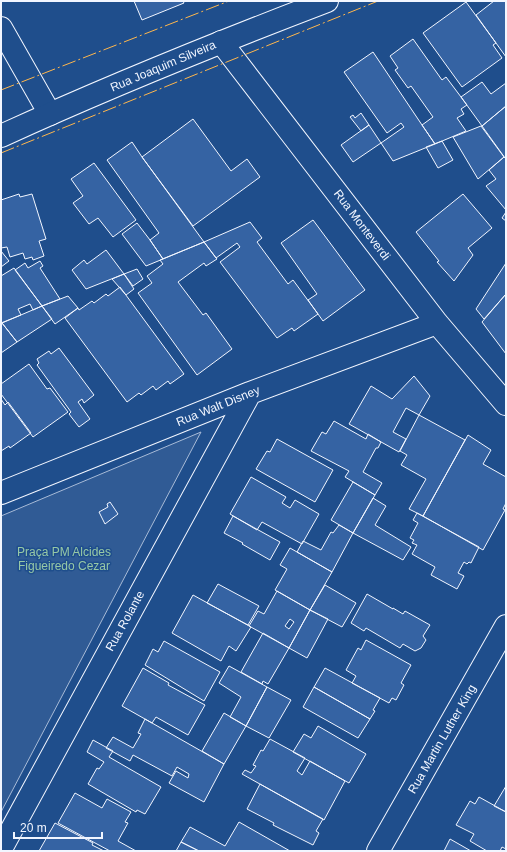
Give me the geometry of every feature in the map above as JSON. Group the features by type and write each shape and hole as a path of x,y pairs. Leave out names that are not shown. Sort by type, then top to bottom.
{"street":[{"name":"Rua Joaquim Silveira","path":"1,136 221,42 327,1"},
{"path":"1,28 50,114"},
{"name":"Rua Monteverdi","path":"221,42 437,323 506,404"},
{"name":"Rua Walt Disney","path":"1,493 250,394 437,323"},
{"name":"Rua Rolante","path":"1,849 250,394"},
{"name":"Rua Martin Luther King","path":"378,851 506,626"}],"green space":[{"name":"Praça PM Alcides Figueiredo Cezar","path":"201,432 1,812 1,516"}],"building":[{"path":"134,1 183,1 184,3 142,20"},
{"path":"494,1 506,1 506,57 476,15"},
{"path":"466,2 496,43 493,45 502,58 462,87 423,33"},
{"path":"413,39 442,80 446,77 467,105 461,109 464,114 457,118 466,131 435,144 422,125 433,117 411,86 408,88 395,70 398,68 390,56"},
{"path":"373,52 435,144 393,161 381,143 404,127 401,123 387,133 344,72"},
{"path":"482,82 491,94 506,83 506,106 482,126 461,97"},
{"path":"506,106 506,157 505,158 482,126"},
{"path":"361,113 369,125 361,131 350,117 353,115 355,118"},
{"path":"193,119 231,171 247,159 260,177 193,226 142,157"},
{"path":"369,125 381,143 353,162 341,145"},
{"path":"481,126 504,157 478,179 453,137"},
{"path":"442,141 453,160 438,168 426,147"},
{"path":"132,142 204,242 163,259 150,240 159,233 107,160"},
{"path":"504,157 506,159 506,210 486,186 496,179 489,170"},
{"path":"94,163 136,220 113,237 98,218 89,224 73,203 83,196 71,179"},
{"path":"19,194 20,197 32,194 46,239 39,241 44,256 33,260 32,257 25,259 23,253 10,257 7,247 1,248 1,200"},
{"path":"463,194 492,228 468,248 473,255 454,281 437,262 439,261 416,232"},
{"path":"506,212 506,221 502,218"},
{"path":"313,220 365,290 323,321 308,300 317,294 281,243"},
{"path":"250,222 262,238 257,242 288,284 293,280 318,314 294,331 292,328 277,338 220,262 240,247 237,243 216,258 204,242"},
{"path":"137,223 163,259 146,266 122,234"},
{"path":"204,242 217,259 206,266 204,263 178,282 203,315 206,313 232,349 197,375 138,293 152,283 147,276 163,264 160,260"},
{"path":"106,250 124,274 86,289 72,270 84,260 87,264"},
{"path":"1,251 9,261 1,267"},
{"path":"40,261 43,266 40,268 60,299 42,306 15,270 25,263 28,268"},
{"path":"506,263 506,294 484,319 476,309"},
{"path":"14,268 42,306 33,310 30,304 18,309 21,315 1,323 1,276"},
{"path":"137,269 143,279 133,286 124,274"},
{"path":"124,274 134,289 126,295 112,279"},
{"path":"120,287 184,374 170,384 168,381 156,390 153,386 141,395 139,393 127,402 65,318 78,308 79,310 92,301 94,303 106,294 108,296"},
{"path":"506,294 506,354 482,322"},
{"path":"68,296 78,308 55,324 42,306"},
{"path":"42,306 52,319 17,342 2,323"},
{"path":"1,323 17,342 1,353"},
{"path":"59,348 94,395 84,403 82,399 78,402 90,419 79,427 69,414 71,412 37,365 39,363 37,359 49,351 51,354"},
{"path":"29,364 47,389 50,388 68,412 33,437 1,394 1,384"},
{"path":"414,376 430,396 419,415 406,408 393,432 406,439 399,452 349,424 371,386 392,399"},
{"path":"1,399 5,405 8,402 31,433 10,448 9,446 1,451"},
{"path":"419,415 465,440 423,516 409,509 426,479 401,465 407,455 400,451"},
{"path":"334,421 366,439 368,434 381,442 378,448 376,448 363,472 382,483 375,495 345,477 349,471 311,451 322,432 326,434"},
{"path":"468,435 491,450 483,464 506,477 506,503 503,509 505,510 483,550 423,516"},
{"path":"277,439 333,470 315,502 256,469 267,451 270,452"},
{"path":"251,477 286,497 282,503 290,508 295,500 319,514 302,544 262,522 257,530 230,514"},
{"path":"353,482 375,495 353,533 331,520"},
{"path":"373,498 386,506 375,525 411,547 403,560 353,533"},
{"path":"110,502 118,514 105,524 99,512 108,507 107,504"},
{"path":"417,513 479,547 471,563 469,562 467,564 464,562 458,573 464,576 457,589 431,575 435,567 412,554 417,545 412,543 414,540 410,538 418,523 413,520"},
{"path":"233,516 280,542 270,560 224,533"},
{"path":"339,525 353,533 332,572 297,552 303,541 321,550 331,532 333,533"},
{"path":"290,548 332,572 310,610 275,590 287,569 280,565"},
{"path":"218,584 259,606 248,625 207,603"},
{"path":"325,585 356,603 342,627 310,610"},
{"path":"277,591 310,610 289,648 249,626 258,611 264,614","holes":["290,619 294,622 289,629 285,626"]},
{"path":"367,594 403,614 405,611 430,625 423,636 426,640 421,648 415,651 403,644 400,648 366,628 364,631 351,623"},
{"path":"193,595 251,627 236,651 229,646 221,661 172,633"},
{"path":"310,610 328,619 307,658 289,648"},
{"path":"263,633 289,648 268,684 263,681 262,684 241,672"},
{"path":"366,640 411,665 401,683 404,685 396,700 392,698 389,703 352,683 356,676 346,670 358,648 361,650"},
{"path":"164,641 220,672 204,701 145,665 153,649 158,652"},
{"path":"229,666 267,687 246,726 230,717 241,697 219,683"},
{"path":"143,668 169,683 168,685 205,705 188,735 156,717 152,723 122,706"},
{"path":"325,668 380,698 370,719 314,687"},
{"path":"267,687 291,700 269,738 246,726"},
{"path":"314,687 370,719 358,738 303,707"},
{"path":"224,713 246,726 224,764 202,751"},
{"path":"145,719 224,764 204,802 169,783 176,771 188,778 189,774 177,767 172,776 133,755 130,761 106,748 113,737 133,748 141,734 138,733"},
{"path":"318,726 366,754 349,783 293,752 304,734 311,738"},
{"path":"270,739 305,758 297,771 302,775 310,761 345,781 324,820 242,774 245,770 251,773 256,766 253,765 261,750 263,751"},
{"path":"93,740 113,751 109,757 161,787 145,814 137,810 136,812 88,784 97,768 99,769 104,762 87,752"},
{"path":"260,784 323,819 316,831 319,833 313,845 273,825 274,823 247,809"},
{"path":"506,786 506,812 494,806"},
{"path":"75,793 102,808 107,799 131,812 125,822 128,823 118,841 136,851 110,851 58,823"},
{"path":"479,797 506,812 506,849 502,847 500,851 487,851 470,841 474,834 456,825 470,801 475,804"},
{"path":"239,822 290,851 199,851 181,842 190,827 225,846"},
{"path":"55,823 93,843 92,845 104,851 39,851"},
{"path":"450,839 471,851 444,851"},
{"path":"181,842 199,851 176,851"}],"power":[{"path":"1,90 229,1"},
{"path":"1,153 378,1"}]}
